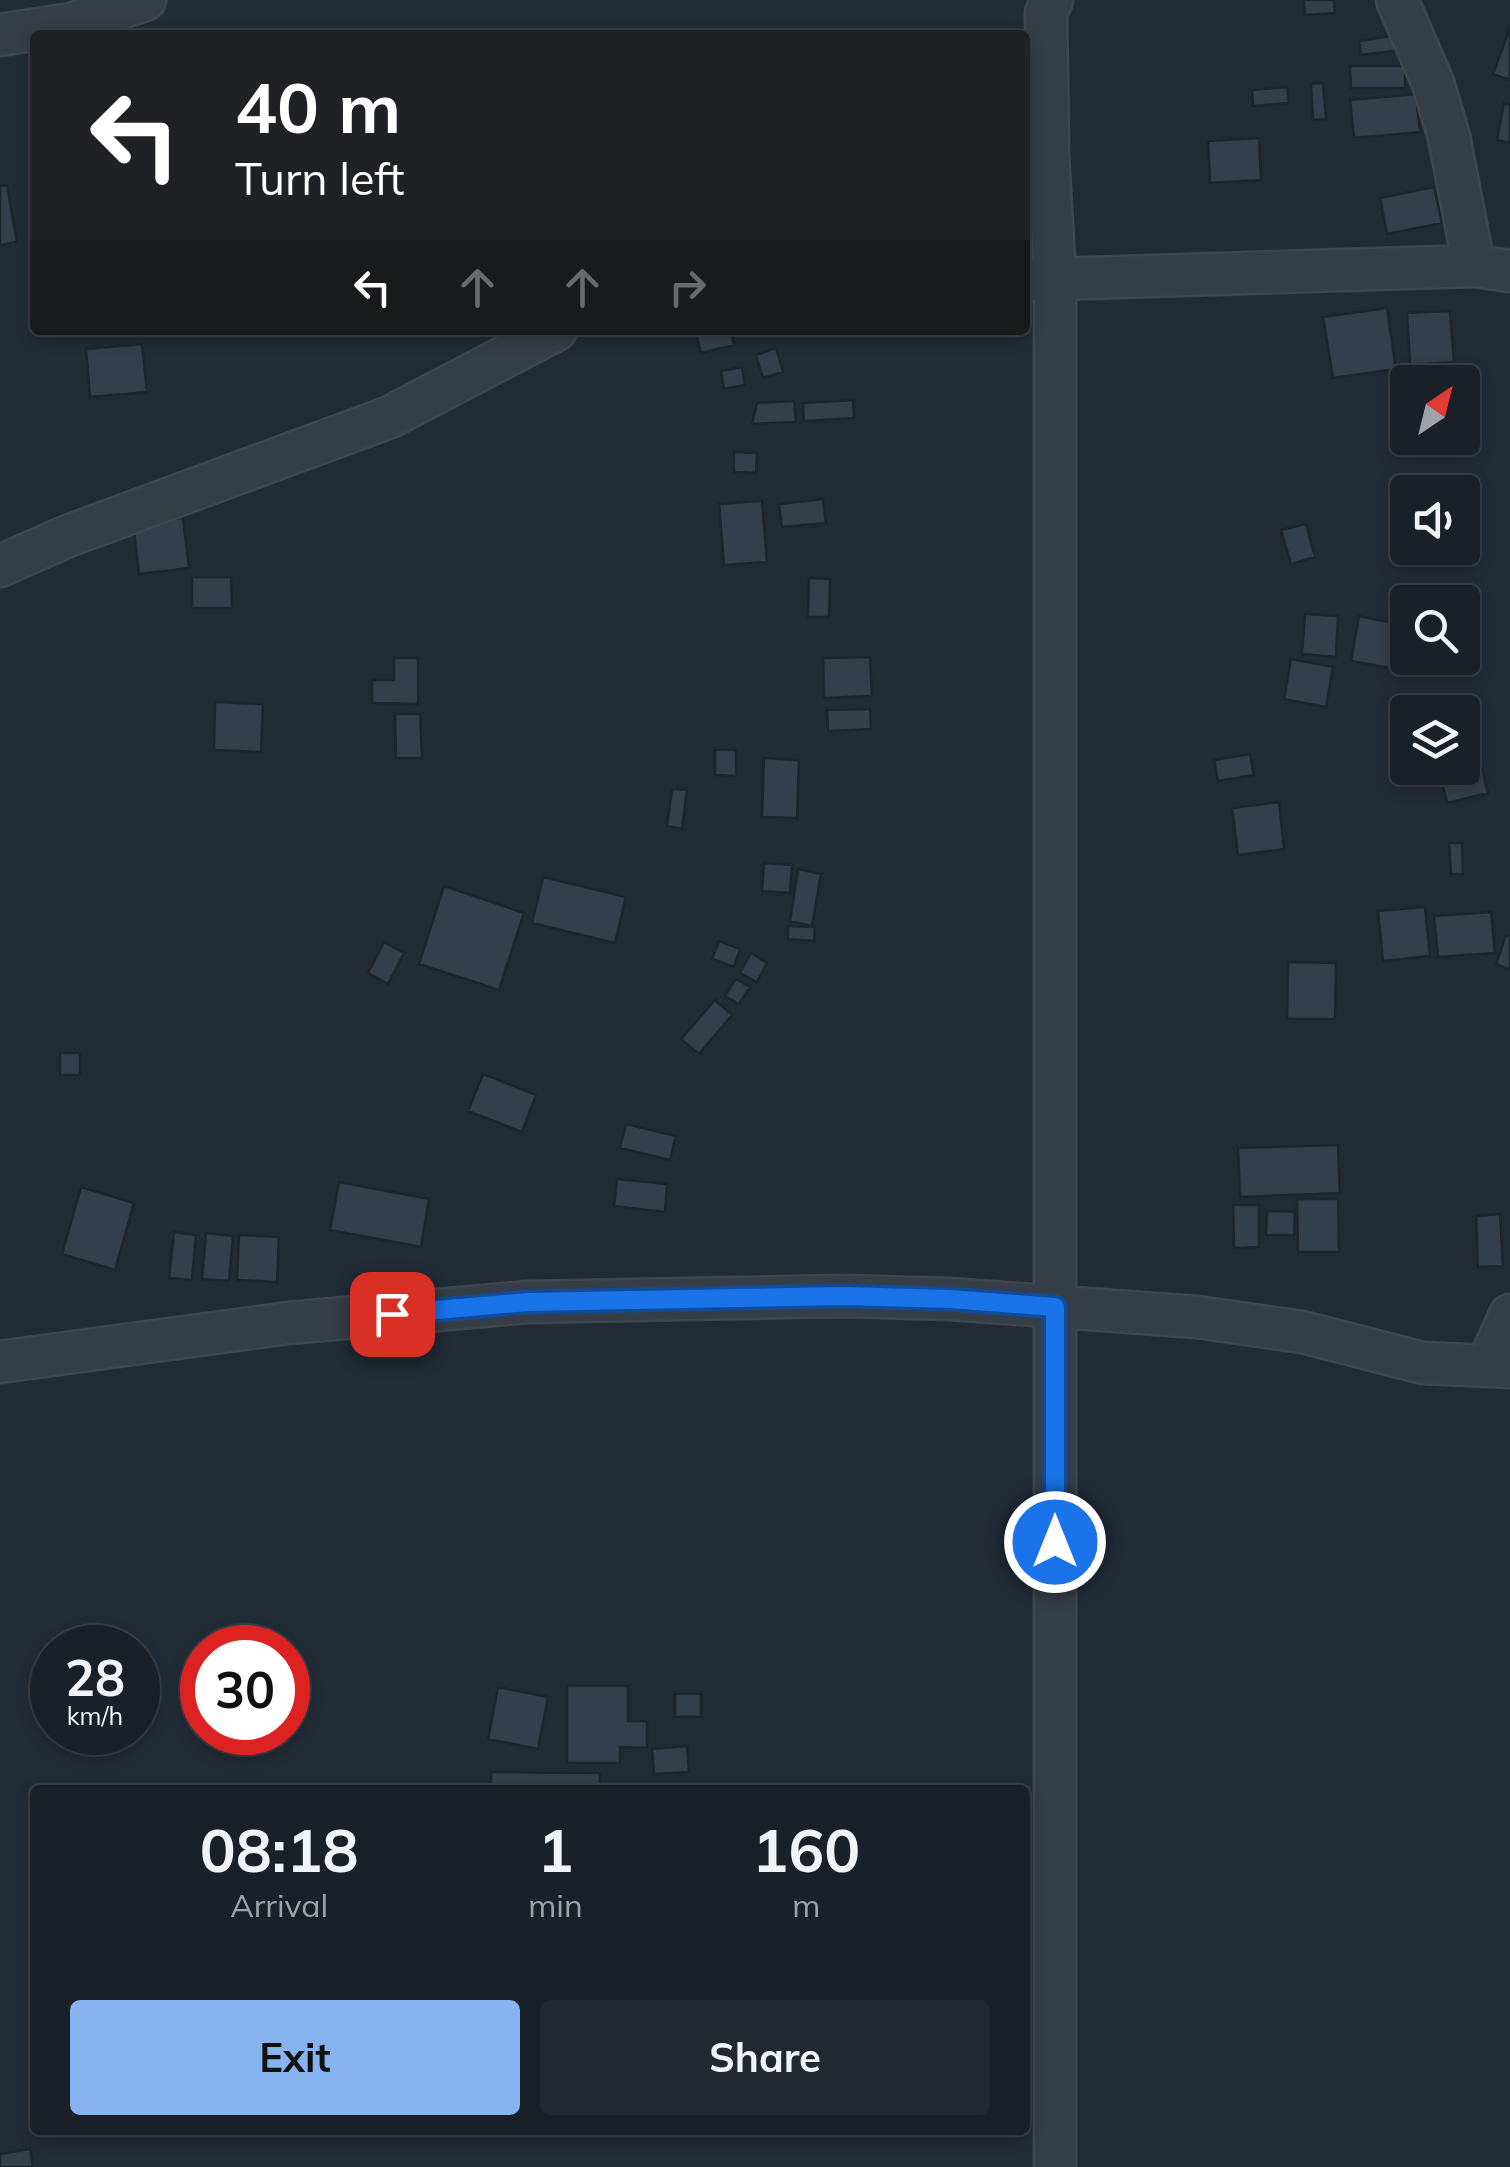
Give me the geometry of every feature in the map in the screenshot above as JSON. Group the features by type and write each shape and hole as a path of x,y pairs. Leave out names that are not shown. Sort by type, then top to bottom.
{"street":[{"path":"32,30 71,24 146,0"},
{"path":"1052,0 1036,63 1048,154 1040,279 1055,1307 1055,2167"},
{"path":"1040,279 1492,268 1438,101 1396,0"},
{"path":"0,35 30,30"},
{"path":"0,566 68,536 390,417 546,335"},
{"path":"0,1362 288,1323 528,1302 845,1296 950,1299 1248,1323 1423,1362 1498,1366 1510,1315"}],"building":[{"path":"1304,0 1334,0 1335,13 1305,15"},
{"path":"1510,31 1510,80 1493,74"},
{"path":"1397,35 1400,50 1361,55 1359,41"},
{"path":"1350,66 1405,66 1405,88 1351,88"},
{"path":"1323,83 1326,119 1313,120 1311,84"},
{"path":"1287,87 1289,103 1253,106 1252,90"},
{"path":"1416,94 1420,132 1354,138 1350,100"},
{"path":"1504,103 1510,105 1510,143 1497,140"},
{"path":"1259,138 1261,180 1210,183 1208,141"},
{"path":"7,185 17,242 0,245 0,186"},
{"path":"1434,187 1442,223 1387,234 1380,198"},
{"path":"1387,308 1395,365 1390,365 1390,370 1333,378 1323,317"},
{"path":"1450,311 1454,362 1410,365 1407,313"},
{"path":"696,335 732,335 734,345 701,353"},
{"path":"142,344 147,392 90,397 86,349"},
{"path":"776,348 783,372 763,378 756,355"},
{"path":"742,367 745,385 724,389 721,371"},
{"path":"853,400 854,418 804,421 803,403"},
{"path":"794,401 796,422 752,424 757,403"},
{"path":"734,452 757,453 756,473 734,472"},
{"path":"823,499 826,523 782,527 779,504"},
{"path":"762,501 767,562 724,565 719,504"},
{"path":"183,518 189,568 139,574 133,523"},
{"path":"1306,524 1315,557 1291,564 1281,530"},
{"path":"192,577 231,577 232,608 192,608"},
{"path":"809,578 830,579 829,617 808,617"},
{"path":"1305,614 1338,616 1336,657 1302,654"},
{"path":"1359,616 1390,622 1390,668 1351,661"},
{"path":"870,657 872,696 824,698 823,658"},
{"path":"394,658 418,658 418,704 372,703 372,680 394,680"},
{"path":"1291,659 1333,667 1326,707 1284,699"},
{"path":"215,702 263,704 261,752 214,750"},
{"path":"870,709 871,729 828,731 827,710"},
{"path":"395,714 420,714 422,758 396,758"},
{"path":"715,750 736,750 736,776 715,775"},
{"path":"1250,754 1254,775 1218,781 1214,760"},
{"path":"764,758 799,760 797,818 762,817"},
{"path":"1480,764 1488,793 1447,803 1443,785 1480,785"},
{"path":"672,789 687,790 682,829 667,826"},
{"path":"1279,802 1284,849 1238,855 1232,808"},
{"path":"1449,843 1462,843 1463,874 1451,874"},
{"path":"764,863 792,865 790,893 762,891"},
{"path":"798,869 821,874 812,926 790,921"},
{"path":"543,877 626,897 615,943 532,923"},
{"path":"444,886 524,913 499,990 419,964"},
{"path":"1425,907 1430,956 1383,961 1378,911"},
{"path":"1491,912 1495,953 1438,957 1434,916"},
{"path":"788,926 815,927 814,941 788,939"},
{"path":"1506,935 1510,937 1510,970 1496,964"},
{"path":"719,941 740,949 734,967 712,959"},
{"path":"384,942 404,953 388,984 368,973"},
{"path":"751,953 767,963 757,982 740,973"},
{"path":"1288,962 1336,963 1335,1019 1287,1019"},
{"path":"736,979 750,987 739,1004 725,996"},
{"path":"715,1000 732,1015 699,1054 681,1039"},
{"path":"60,1053 80,1053 80,1075 60,1075"},
{"path":"483,1074 536,1095 522,1132 468,1111"},
{"path":"626,1124 676,1136 670,1160 620,1148"},
{"path":"1338,1145 1340,1193 1240,1197 1238,1148"},
{"path":"617,1179 667,1184 665,1212 614,1206"},
{"path":"339,1182 429,1199 421,1247 330,1230"},
{"path":"81,1187 134,1203 115,1270 62,1254"},
{"path":"1297,1199 1338,1199 1339,1252 1298,1252"},
{"path":"1233,1205 1259,1205 1259,1247 1234,1248"},
{"path":"1267,1211 1295,1212 1294,1235 1266,1235"},
{"path":"1500,1214 1503,1266 1478,1267 1476,1216"},
{"path":"174,1232 196,1235 192,1280 169,1278"},
{"path":"206,1233 233,1236 229,1281 202,1279"},
{"path":"239,1235 279,1237 277,1282 237,1280"},
{"path":"567,1686 628,1686 628,1721 647,1721 647,1748 620,1747 620,1763 567,1763"},
{"path":"498,1687 548,1697 538,1749 488,1739"},
{"path":"675,1694 701,1694 701,1717 675,1717"},
{"path":"687,1746 689,1772 654,1774 652,1749"},
{"path":"491,1772 600,1773 600,1785 491,1785"},
{"path":"30,2149 33,2167 0,2167 0,2154"}],"route":[{"path":"392,1314 528,1302 845,1296 1055,1307 1055,1542"}]}
